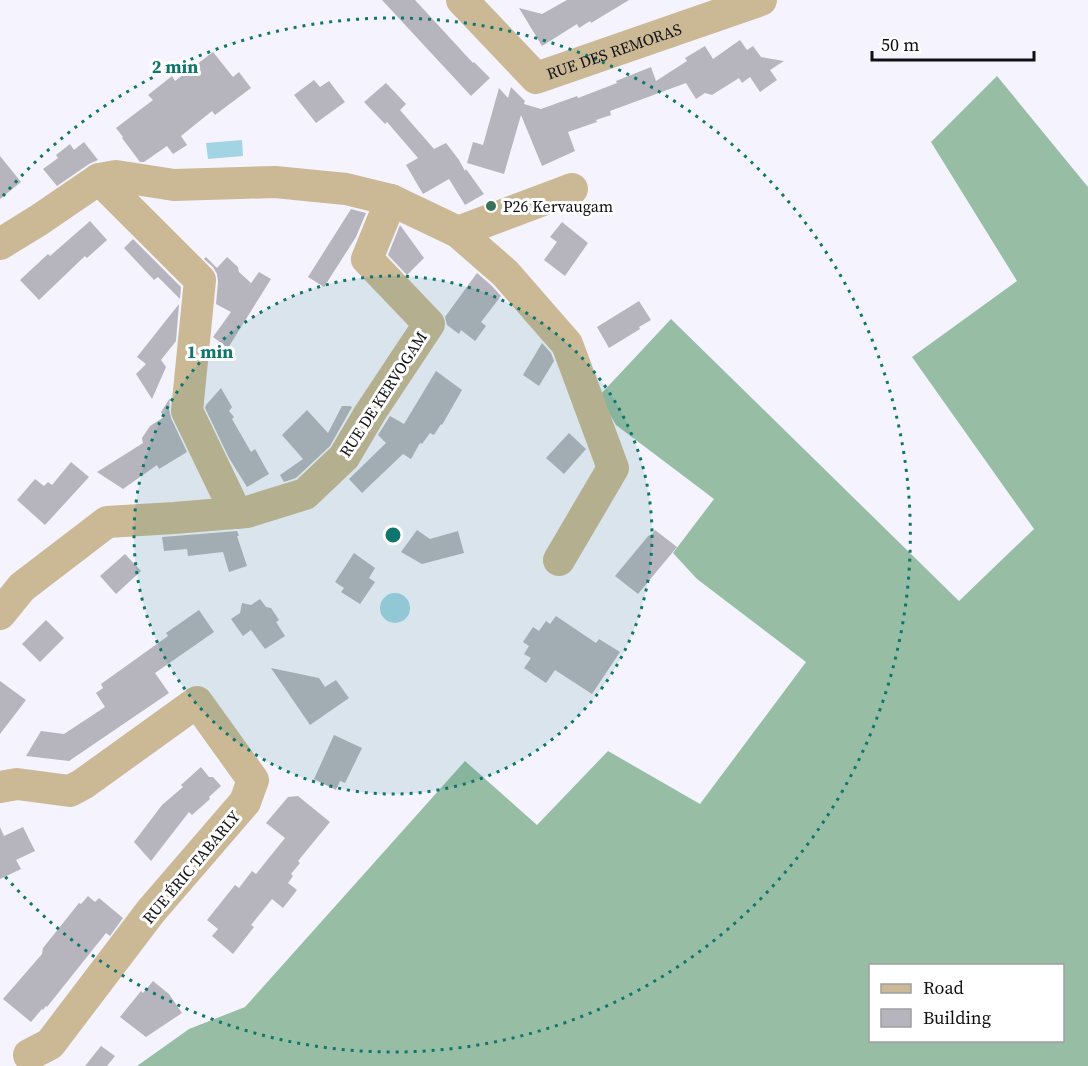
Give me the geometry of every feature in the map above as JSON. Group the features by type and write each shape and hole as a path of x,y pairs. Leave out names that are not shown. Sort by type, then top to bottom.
{"street":[{"name":"RUE DES REMORAS","path":"462,0 536,78 760,0"},
{"path":"0,244 99,179 116,176 174,186 275,182 346,189 391,200 458,232 506,273 567,344 613,468 559,560"},
{"path":"99,179 200,280 187,411 236,513"},
{"path":"458,232 572,189"},
{"name":"RUE DE KERVOGAM","path":"0,614 22,587 107,522 247,512 305,494 344,457 429,324 367,259 391,200"},
{"name":"RUE ÉRIC TABARLY","path":"0,787 16,784 70,790 83,784 197,702 253,780 245,802 151,911 50,1044 29,1055"}],"green space":[{"path":"997,76 1088,187 1088,1066 137,1066 189,1029 245,1007 465,761 537,825 608,751 700,804 806,662 697,579 673,553 714,499 616,425 599,396 671,319 959,601 1034,529 912,357 1017,281 931,142"}],"water":[{"path":"242,140 243,156 208,159 206,143"},
{"path":"395,593 401,594 409,602 409,614 401,622 395,623 389,622 381,614 380,608 381,602 389,594"}],"building":[{"path":"382,0 415,0 473,63 490,78 471,96"},
{"path":"567,0 629,0 591,23 590,21 579,28 577,24 542,46 519,8 542,14"},
{"path":"740,40 747,50 753,46 761,57 784,61 770,70 777,80 760,92 750,77 742,83 739,78 712,95 705,93 696,99 686,83 610,111 611,115 596,120 597,122 568,132 575,151 542,166 521,115 504,174 467,163 473,142 483,145 499,88 508,98 511,87 525,101 524,104 541,109 577,96 578,98 651,67 656,81 687,61 685,58 705,46 713,59"},
{"path":"213,52 233,77 239,72 251,88 215,115 212,111 181,136 187,145 173,154 167,146 144,162 140,162 116,128 153,100 148,95 172,76 175,81"},
{"path":"314,80 320,87 329,81 345,102 316,123 294,95"},
{"path":"386,83 406,104 400,110 434,149 446,143 484,194 465,205 449,179 423,194 406,165 418,158 387,122 385,124 364,102"},
{"path":"84,142 98,160 57,186 43,169 58,158 56,155 70,144 74,150"},
{"path":"0,156 21,182 0,199"},
{"path":"351,209 366,213 356,237 324,287 308,277"},
{"path":"90,221 107,240 87,258 85,256 39,300 20,280 48,254 50,256"},
{"path":"562,222 588,243 565,276 544,260 557,242 550,237"},
{"path":"400,225 424,258 407,275 388,255"},
{"path":"133,239 181,287 180,299 158,277 154,280 124,248"},
{"path":"206,257 217,268 227,257 251,283 247,289 259,272 271,279 228,348 213,337 231,312 216,304 217,274 204,259"},
{"path":"477,273 501,296 481,322 486,326 475,341 461,330 459,334 447,325 445,317"},
{"path":"639,301 651,320 609,348 597,327"},
{"path":"179,304 176,341 161,360 166,367 152,399 136,374 146,364 137,357"},
{"path":"542,343 551,353 554,361 539,386 523,375"},
{"path":"436,371 462,390 442,425 434,435 430,433 422,444 420,443 411,459 403,454 362,493 349,479 386,443 378,435 390,416 404,424"},
{"path":"221,388 232,407 229,411 234,417 232,419 251,452 255,449 269,474 247,487 229,458 205,408"},
{"path":"170,398 171,418 187,452 159,469 157,465 123,489 97,472 143,443 142,438 150,426 164,417 161,412"},
{"path":"342,406 352,407 330,446 296,478 284,482 280,475 303,459 282,435 307,410 328,433"},
{"path":"569,433 586,449 564,474 546,458"},
{"path":"71,462 89,477 45,525 17,500 35,479 44,486 48,482 52,485"},
{"path":"417,530 430,539 458,531 464,553 422,564 401,552"},
{"path":"655,530 677,547 638,594 615,576"},
{"path":"237,531 247,566 229,572 223,552 188,556 187,549 164,551 162,537"},
{"path":"354,553 375,568 369,578 375,582 360,604 341,592 344,588 335,582"},
{"path":"125,554 141,571 116,594 100,576"},
{"path":"260,599 266,607 271,608 285,636 265,649 251,630 243,636 231,619 240,613 242,603 251,605"},
{"path":"199,610 214,632 155,673 169,693 69,761 26,756 41,731 64,734 105,707 96,693 103,688 101,684 168,636 166,633"},
{"path":"556,616 596,643 599,639 620,652 592,694 555,670 546,683 524,668 531,658 524,654 529,646 523,642 533,627 539,631 546,621 550,624"},
{"path":"46,620 64,638 40,662 22,644"},
{"path":"271,668 319,678 325,687 336,680 349,698 310,725"},
{"path":"0,681 26,700 0,734"},
{"path":"334,735 362,748 345,783 340,781 336,790 314,779"},
{"path":"201,767 221,786 192,815 189,812 151,861 134,842 162,805"},
{"path":"298,796 330,822 298,861 300,863 291,874 293,876 288,883 297,890 283,908 272,899 251,925 254,927 233,954 212,936 218,929 207,920 235,885 239,888 252,871 256,874 285,838 266,823 288,797"},
{"path":"0,827 4,836 23,827 35,851 16,860 21,869 0,879"},
{"path":"88,896 95,902 99,898 123,918 110,936 106,933 47,1007 42,1009 31,1022 3,999 42,954 43,948 79,903 81,904"},
{"path":"153,981 169,994 182,1013 146,1037 120,1017 141,991 143,993"},
{"path":"101,1046 115,1056 107,1066 85,1066"}],"place":[{"name":"P26 Kervaugam","path":"491,206"}]}
